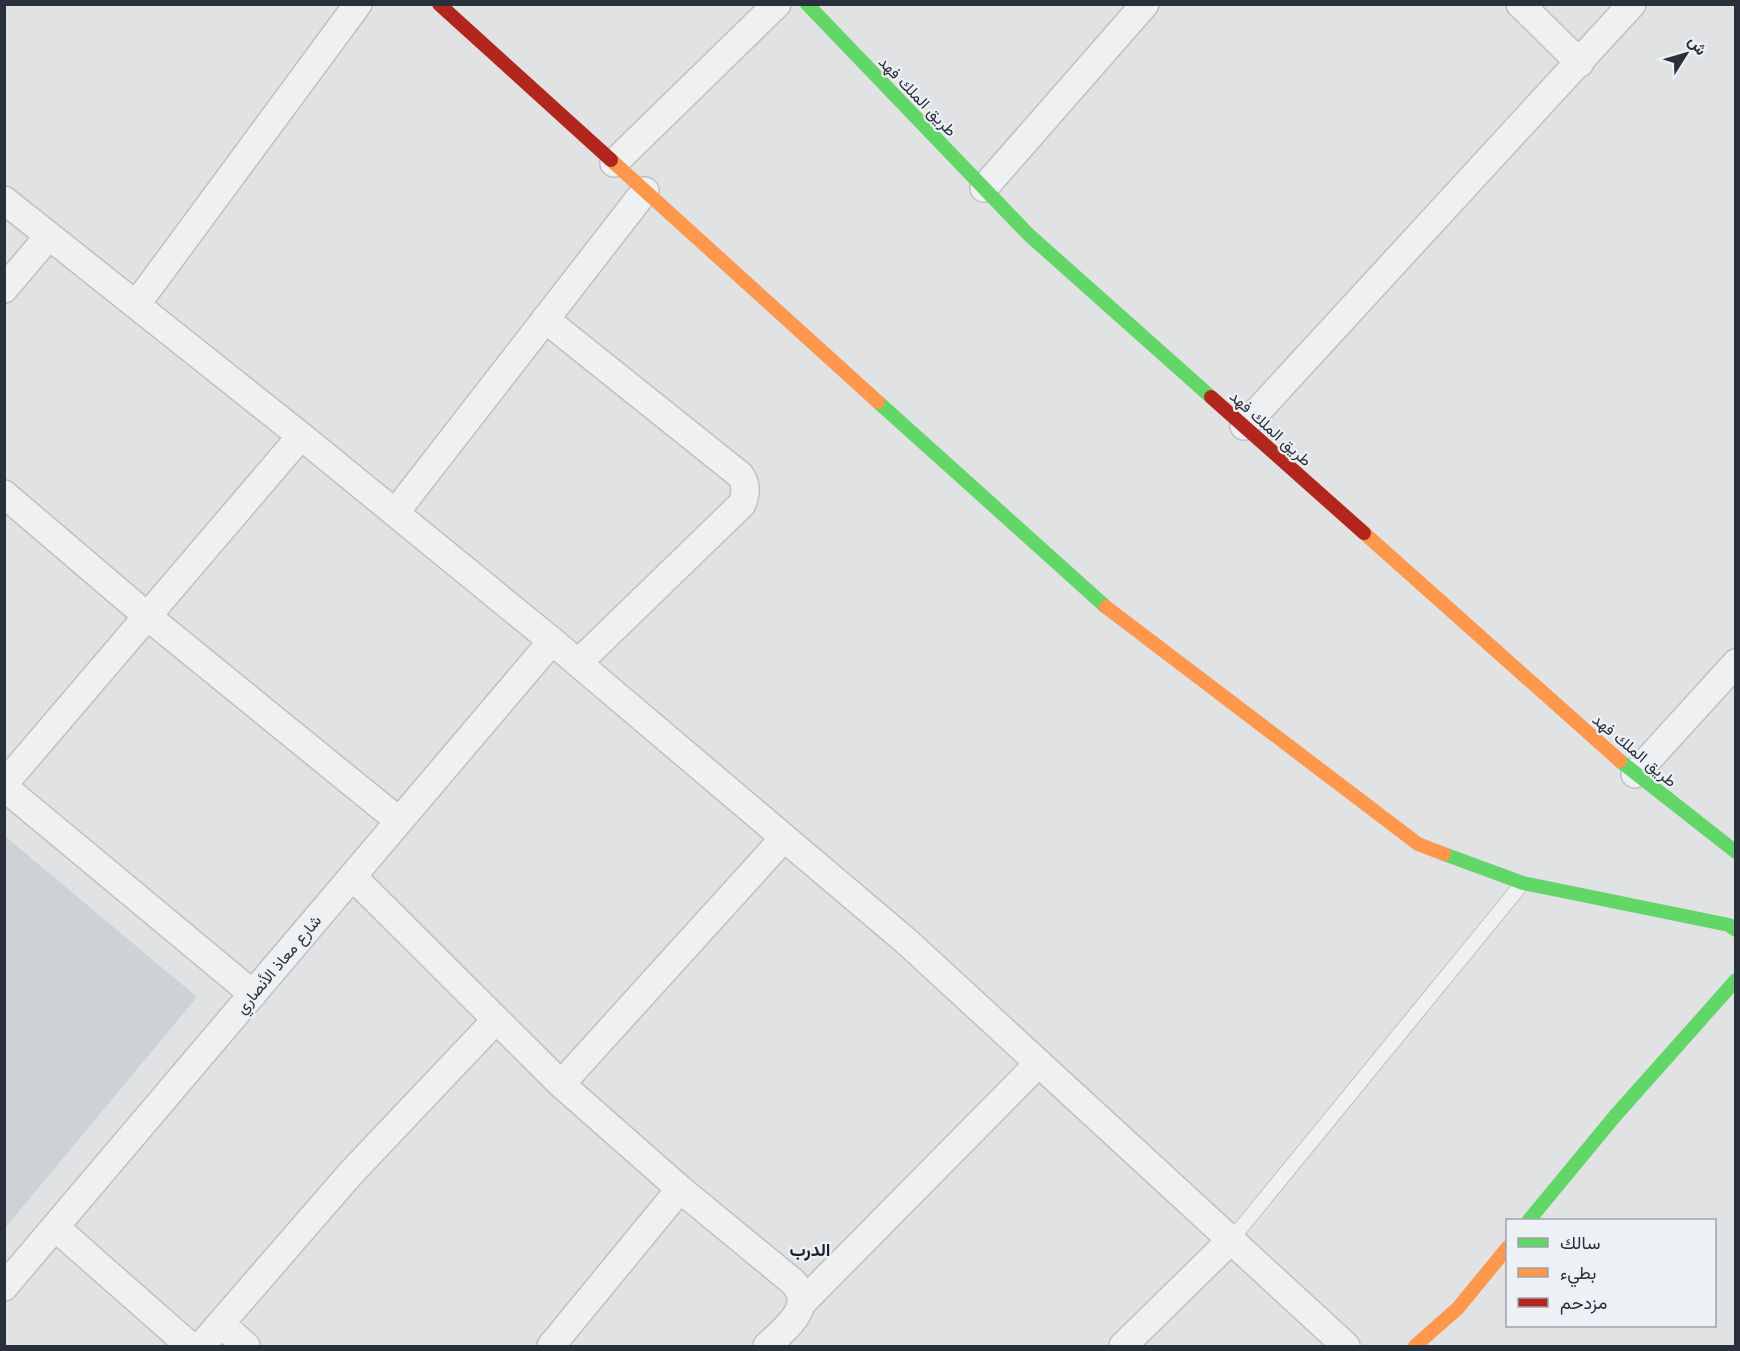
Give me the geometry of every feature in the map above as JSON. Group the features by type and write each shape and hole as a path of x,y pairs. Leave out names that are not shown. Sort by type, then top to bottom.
{"street":[{"path":"136,305 358,4"},
{"path":"439,4 1094,598 1418,844 1523,882 1729,925 1736,930"},
{"path":"614,163 777,4"},
{"name":"طريق الملك فهد","path":"807,4 1029,235 1635,774 1736,852"},
{"path":"984,188 1145,4"},
{"path":"1520,4 1580,63"},
{"path":"1244,426 1632,4"},
{"path":"395,513 645,190"},
{"path":"4,200 552,641 906,941 1346,1347"},
{"path":"4,289 48,237"},
{"path":"545,319 740,475 744,480 746,495 742,504 578,663"},
{"path":"253,994 4,785 300,436"},
{"path":"4,494 147,616 399,821"},
{"name":"شارع معاذ الأنصاري","path":"4,1287 552,641"},
{"path":"1635,774 1736,663"},
{"path":"561,1084 784,838"},
{"path":"352,877 561,1084 680,1189 801,1290 798,1314 768,1347"},
{"path":"1531,1219 1615,1116 1736,980"},
{"path":"201,1347 351,1173 496,1020"},
{"path":"801,1304 1039,1063"},
{"path":"551,1347 680,1189"},
{"path":"55,1227 190,1347"},
{"path":"1123,1347 1231,1240"},
{"path":"1415,1347 1458,1308 1506,1249"},
{"path":"221,1324 246,1347"}],"lane":[{"path":"1231,1240 1523,882"}],"shaded area":[{"path":"6,837 197,997 5,1228 4,839"}],"traffic: fast":[{"path":"807,4 1029,235 1211,397"},
{"path":"878,402 1106,607"},
{"path":"1620,761 1736,852"},
{"path":"1444,854 1523,883 1729,925 1736,930"},
{"path":"1530,1219 1615,1116 1736,980"}],"traffic: slow":[{"path":"611,160 878,402"},
{"path":"1364,533 1620,761"},
{"path":"1106,607 1418,844 1444,854"},
{"path":"1415,1346 1458,1308 1506,1249"}],"traffic: jam":[{"path":"439,4 611,160"},
{"path":"1211,397 1364,533"}],"district":[{"name":"الدرب","path":"810,1249"}]}
